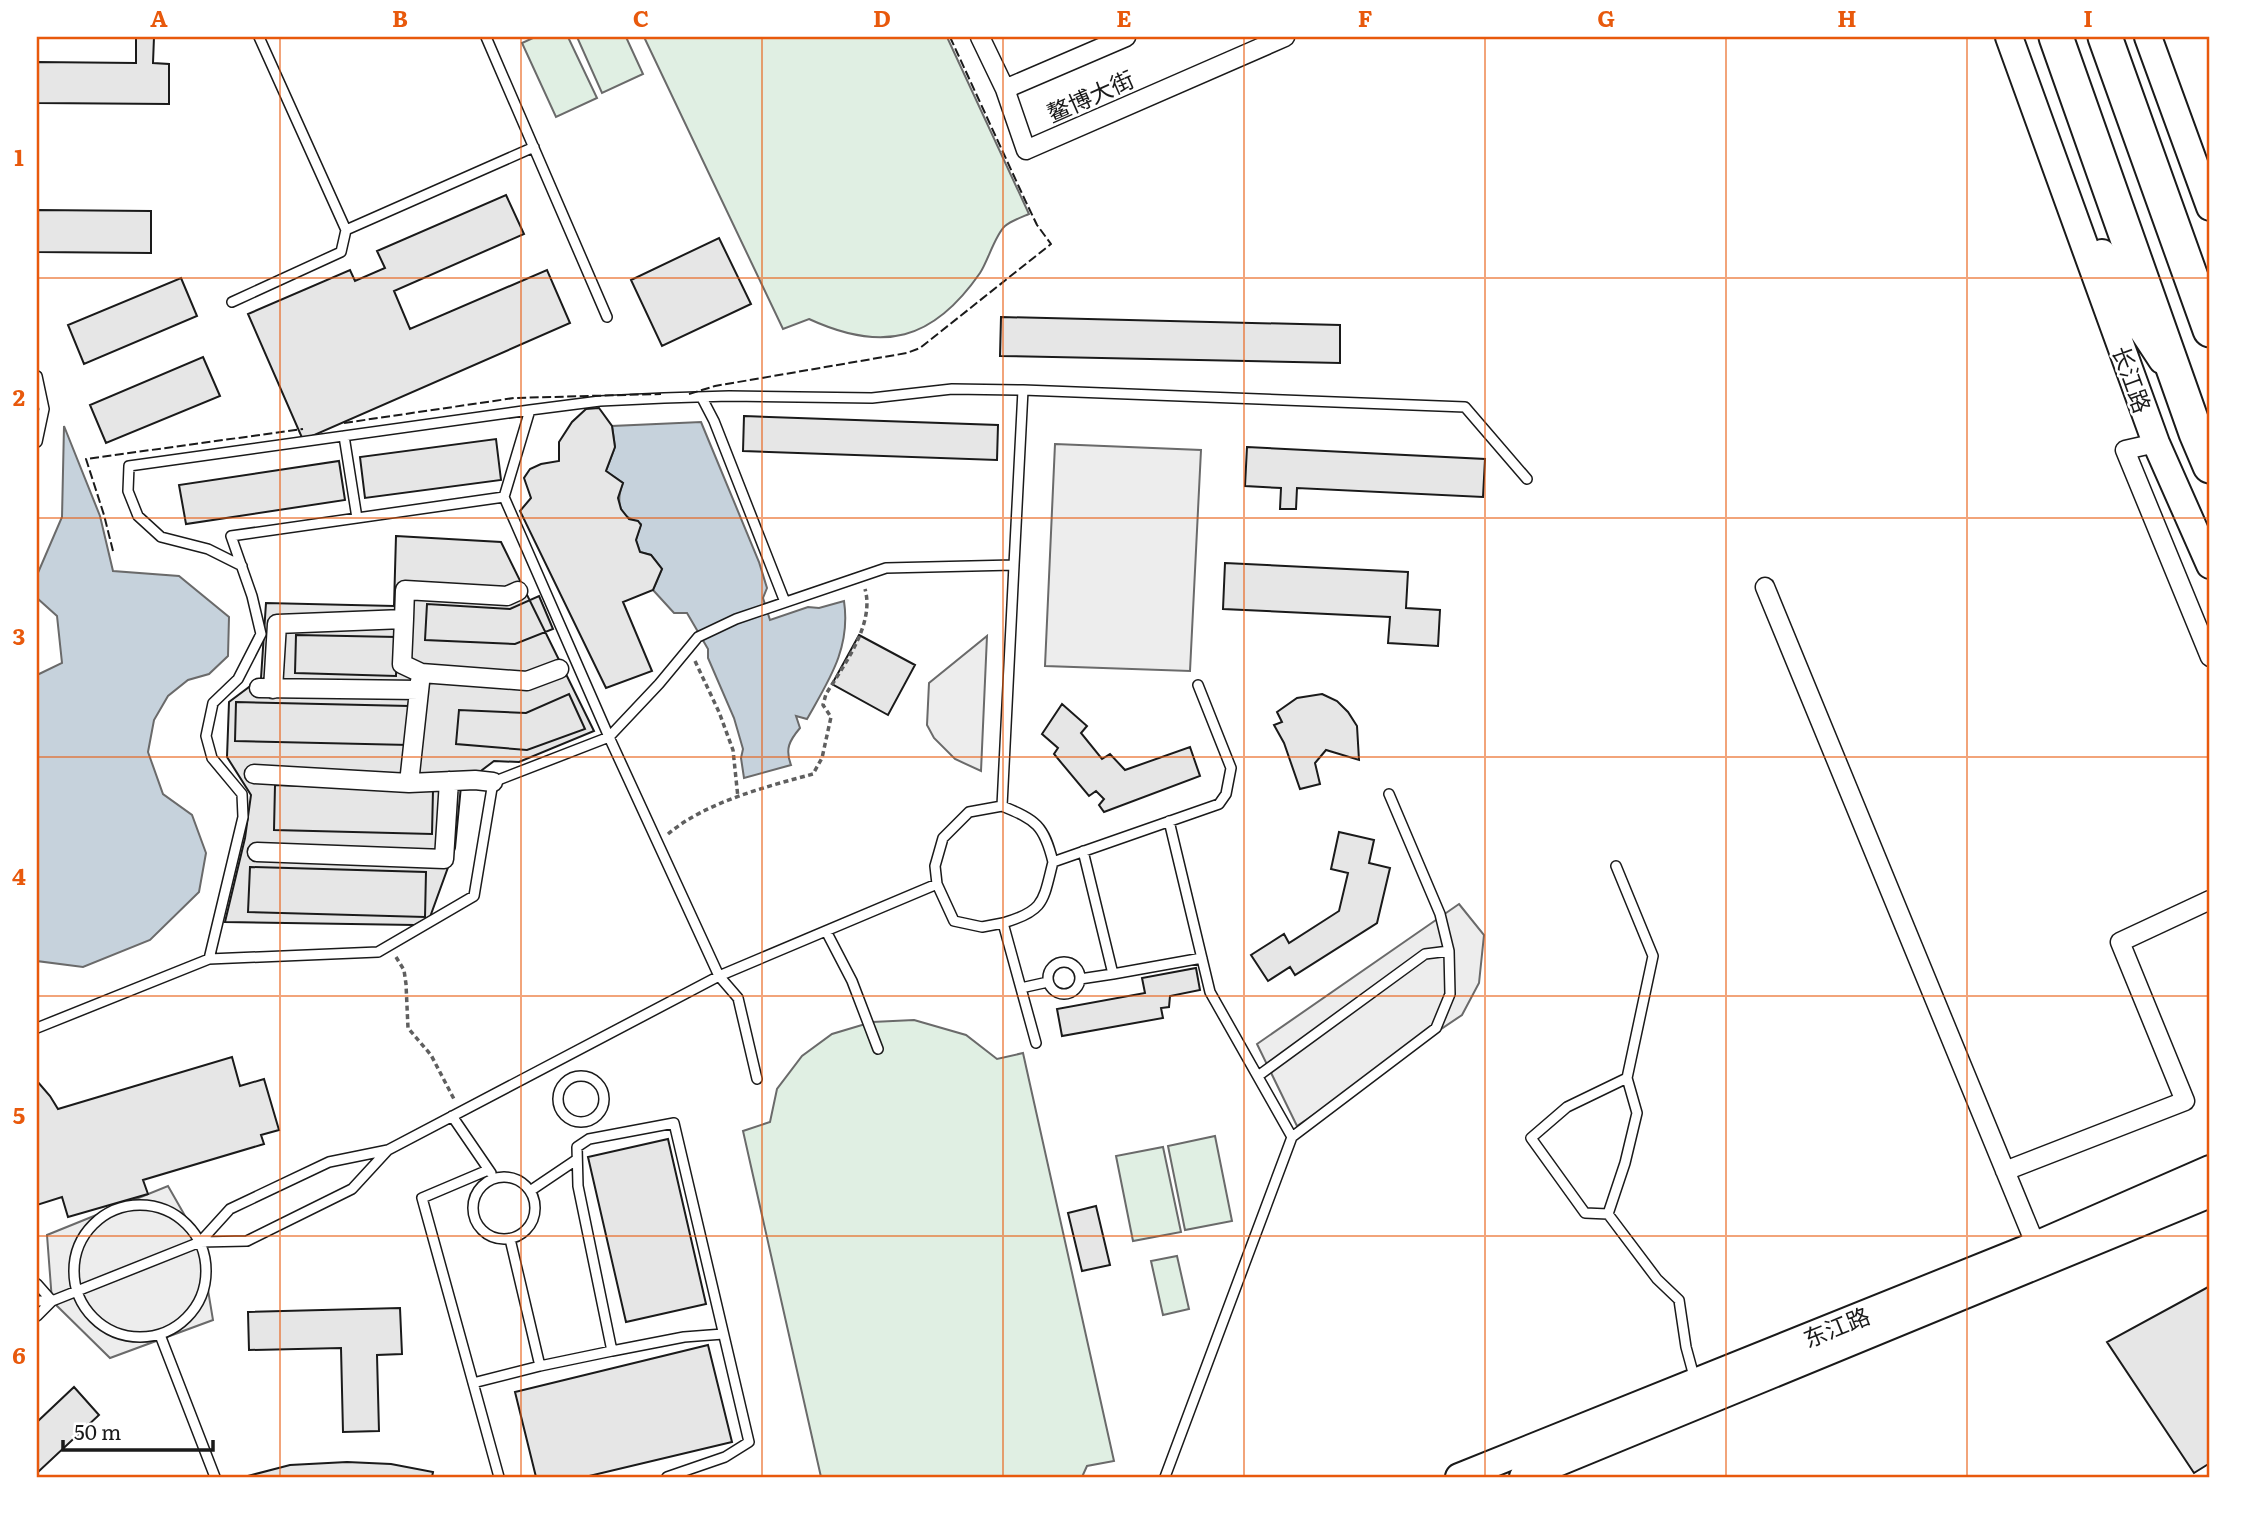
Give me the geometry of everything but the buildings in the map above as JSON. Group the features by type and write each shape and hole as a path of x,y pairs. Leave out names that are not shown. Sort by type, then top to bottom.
{"highway":[{"name":"长江路","path":"2056,37 2210,466"},
{"path":"2105,37 2210,330"}],"street":[{"name":"鳌博大街","path":"980,37 1005,89 1026,150 1285,37"},
{"path":"1005,89 1126,37"},
{"name":"长江路","path":"2009,37 2156,443 2210,565"},
{"path":"2148,37 2210,207"},
{"name":"长江路","path":"2064,188 2105,258 2139,325 2180,387"},
{"path":"2156,443 2125,450 2210,657"},
{"path":"1765,586 2039,1254"},
{"path":"420,682 402,664 405,590 507,596 518,592"},
{"path":"404,618 277,624 266,688 527,681 559,669"},
{"path":"409,783 420,682"},
{"path":"254,774 409,783 475,780 493,782"},
{"path":"257,852 444,859 449,781"},
{"path":"2006,1171 2185,1101 2120,942 2210,900"},
{"name":"东江路","path":"1523,1477 2039,1254 2210,1169"},
{"name":"东江路","path":"1459,1477 1696,1382 2039,1254 2210,1194"}],"lane":[{"path":"232,302 341,252 345,230 259,37"},
{"path":"486,37 607,317"},
{"path":"345,230 534,148"},
{"path":"37,376 44,409 37,442"},
{"path":"242,566 208,549 162,537 138,516 128,491 129,466 600,401 872,398 952,389 1465,407 1527,479"},
{"path":"1002,806 1023,390"},
{"path":"702,398 714,421 785,602"},
{"path":"530,410 504,497 609,737 719,976 738,998 757,1079"},
{"path":"344,436 357,518"},
{"path":"209,959 243,817 242,794 212,758 206,736 214,703 238,679 261,634 252,596 231,536 504,497"},
{"path":"37,1028 209,959 378,951 474,896 493,782 609,737 698,637 736,619 886,568 1014,565"},
{"path":"1053,862 1219,804 1226,794 1231,768 1198,685"},
{"path":"1165,1477 1292,1137 1436,1028 1450,994 1448,951 1440,914 1389,794"},
{"path":"1002,806 1027,816 1046,835 1053,862 1043,900 1025,917 1003,923 982,926 954,920 937,884 935,866 943,838 969,812 1002,806"},
{"path":"1169,821 1210,992 1292,1137"},
{"path":"1083,851 1113,974"},
{"path":"1608,1214 1625,1163 1637,1113 1627,1078 1653,956 1616,866"},
{"path":"200,1242 230,1209 329,1162 388,1150 719,976 937,884"},
{"path":"1003,923 1036,1043"},
{"path":"826,931 852,981 878,1049"},
{"path":"1258,1076 1425,954 1448,951"},
{"path":"1080,979 1202,958"},
{"path":"1063,961 1077,968 1080,979 1076,989 1066,994 1055,992 1048,982 1050,969 1063,961"},
{"path":"1021,988 1048,982"},
{"path":"589,1139 590,1120 601,1110 604,1095 597,1082 584,1075 569,1078 559,1090 558,1106 567,1118 575,1121 590,1120"},
{"path":"1608,1214 1585,1213 1531,1138 1567,1107 1627,1078"},
{"path":"456,1114 491,1174"},
{"path":"612,1351 578,1186 578,1147 589,1139 674,1123 748,1442 725,1457 667,1477"},
{"path":"37,1301 52,1301 77,1292 200,1242 247,1241 352,1189 388,1150"},
{"path":"530,1191 576,1160"},
{"path":"491,1174 473,1200 475,1221 489,1236 510,1239 527,1229 533,1220 535,1200 523,1183 514,1178 491,1174 422,1198 499,1477"},
{"path":"126,1206 148,1206 169,1212 187,1224 200,1242 207,1264 205,1287 196,1308 181,1325 160,1335 139,1338 119,1334 100,1325 86,1310 77,1292 74,1270 78,1248 89,1229 97,1222 126,1206"},
{"path":"1608,1214 1657,1279 1679,1300 1686,1347 1696,1382"},
{"path":"510,1239 540,1366"},
{"path":"37,1284 52,1301"},
{"path":"37,1316 52,1301"},
{"path":"473,1383 612,1351 684,1337 723,1334"},
{"path":"160,1335 215,1477"}],"path":[{"path":"658,842 684,820 761,788 813,774 822,758 831,717 823,705 864,624 868,599 862,577"},
{"path":"689,648 719,712 733,750 738,798"},
{"path":"388,946 404,970 408,1028 431,1055 456,1114"}],"green space":[{"path":"535,37 568,37 597,98 556,117 522,43"},
{"path":"577,37 626,37 643,74 602,93"},
{"path":"644,37 947,37 1029,214 1005,226 980,273 962,296 944,314 925,326 905,334 883,337 860,336 809,319 783,329"},
{"path":"914,1020 966,1035 997,1059 1023,1053 1114,1461 1087,1466 1082,1477 821,1477 743,1131 770,1122 777,1089 802,1056 832,1034 872,1022"},
{"path":"1215,1136 1232,1221 1185,1230 1168,1146"},
{"path":"1163,1147 1181,1232 1133,1241 1116,1156"},
{"path":"1177,1256 1189,1309 1163,1315 1151,1261"}],"shaded area":[{"path":"701,422 759,562 767,588 763,598 770,620 808,607 819,608 844,601 841,649 830,677 807,719 796,716 800,728 789,745 791,765 744,778 741,758 743,749 734,718 708,658 708,649 687,613 674,613 653,590 662,569 651,555 640,552 636,540 641,524 623,512 619,498 623,483 606,471 615,447 612,426"},
{"path":"64,426 100,516 113,571 179,576 229,617 228,656 209,674 188,680 168,696 154,720 148,752 163,794 192,815 206,853 199,892 150,940 83,967 37,961 37,675 62,663 57,616 37,598 37,575 62,517"},
{"path":"1055,444 1201,450 1190,671 1045,666"},
{"path":"987,636 981,771 955,759 934,738 927,725 929,683"},
{"path":"1459,904 1484,935 1479,983 1462,1015 1297,1126 1257,1044"},
{"path":"168,1186 200,1242 213,1320 110,1358 52,1301 47,1235"}],"fence":[{"path":"689,394 715,386 907,353 920,348 1051,244 1037,225 950,37"},
{"path":"344,423 514,398 661,394"},
{"path":"113,551 86,459 303,429"}]}
